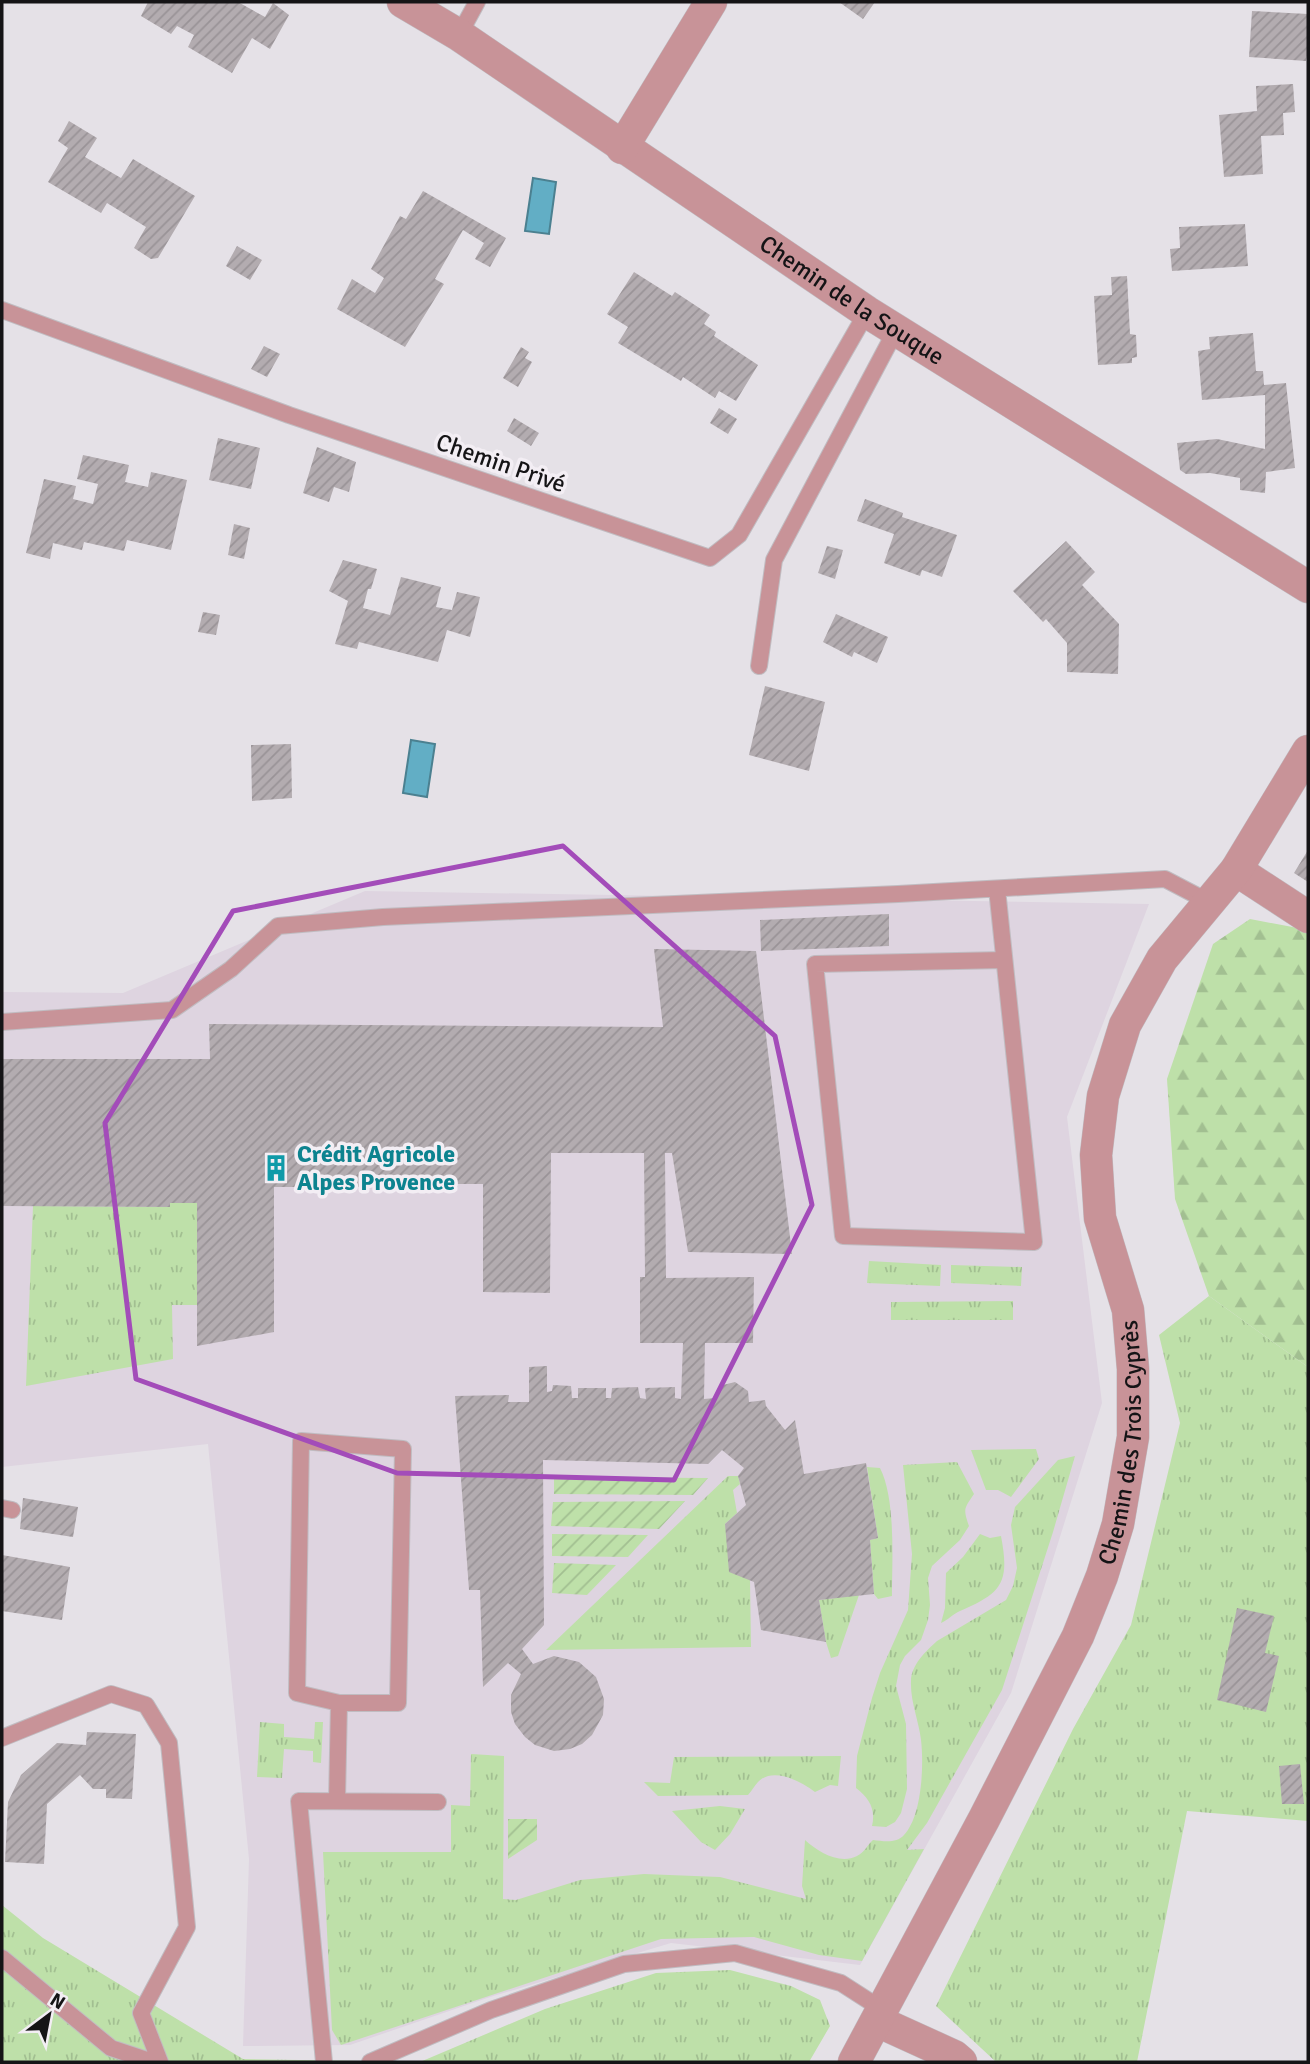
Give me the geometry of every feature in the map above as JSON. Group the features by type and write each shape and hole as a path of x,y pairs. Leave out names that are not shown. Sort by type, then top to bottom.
{"street":[{"name":"Chemin de la Souque","path":"403,2 459,36 867,312 1308,587"},
{"path":"622,148 711,2"},
{"name":"Chemin des Trois Cyprès","path":"857,2059 1078,1636 1118,1524 1133,1437 1133,1369 1128,1310 1100,1218 1096,1155 1103,1096 1125,1025 1162,959 1236,870 1308,751"},
{"path":"1236,870 1308,917"},
{"path":"880,2015 961,2062"}],"lane":[{"path":"459,36 477,2"},
{"name":"Chemin Privé","path":"2,310 289,415 710,558 739,535 867,312"},
{"path":"760,666 774,560 896,330"},
{"path":"2,1022 172,1010 231,969 278,926 383,917 1165,879 1209,902"},
{"path":"997,889 1034,1242 843,1236 815,964 1004,960"},
{"path":"301,1441 403,1449 398,1703 339,1703 297,1693 301,1441"},
{"path":"2,1738 111,1695 146,1705 169,1743 187,1927 141,2013 160,2062"},
{"path":"337,1801 339,1703"},
{"path":"324,2062 299,1801 438,1802"},
{"path":"370,2062 491,2010 624,1964 735,1953 841,1983 880,2015"},
{"path":"2,1958 111,2048 153,2062"}],"highlighted area":[{"path":"563,846 775,1036 812,1205 674,1480 397,1473 136,1379 105,1123 233,911"}],"shaded area":[{"path":"365,891 1149,904 1067,1117 1102,1403 1011,1693 860,1965 671,1943 490,1997 350,2045 243,2046 249,1859 208,1444 2,1467 2,992 123,993"}],"green space":[{"path":"1250,919 1303,929 1308,933 1308,1367 1209,1296 1175,1199 1167,1079 1213,944"},
{"path":"170,1203 197,1203 197,1305 172,1305 173,1359 26,1386 33,1206 170,1207"},
{"path":"869,1261 941,1265 940,1286 867,1283"},
{"path":"951,1265 1022,1267 1021,1286 951,1283"},
{"path":"1209,1296 1308,1367 1308,1821 1187,1811 1137,2062 996,2062 936,2006 1073,1729 1131,1625 1180,1423 1159,1335"},
{"path":"1013,1301 1013,1320 891,1320 891,1302"},
{"path":"1036,1449 1039,1459 1011,1497 998,1490 986,1490 971,1450"},
{"path":"1075,1456 1002,1690 927,1823 907,1850 924,1849 862,1961 819,1955 754,1937 661,1939 341,2045 332,2030 323,1852 451,1852 451,1805 470,1806 471,1754 504,1756 503,1899 516,1900 580,1880 644,1874 720,1877 806,1899 802,1886 805,1840 823,1853 844,1859 859,1855 873,1840 889,1841 901,1838 915,1816 922,1776 921,1740 911,1688 916,1664 937,1641 1006,1600 1017,1568 1011,1525 1015,1507 1058,1460"},
{"path":"957,1462 974,1494 966,1509 969,1526 960,1540 932,1566 928,1578 928,1620 921,1640 900,1665 896,1686 906,1724 907,1789 901,1813 895,1822 886,1827 872,1826 870,1804 856,1788 857,1756 880,1673 908,1610 912,1554 903,1465"},
{"path":"867,1467 880,1468 891,1513 892,1596 878,1599 874,1594 870,1540 878,1538"},
{"path":"728,1476 738,1476 740,1484 733,1490 737,1513 725,1524 750,1580 751,1647 546,1650"},
{"path":"554,1477 708,1478 693,1495 554,1494"},
{"path":"685,1501 659,1529 551,1526 553,1502"},
{"path":"552,1534 648,1535 628,1557 552,1556"},
{"path":"980,1534 990,1538 1001,1536 1004,1565 1000,1584 985,1598 941,1623 945,1608 946,1573 963,1557"},
{"path":"554,1563 616,1565 587,1595 552,1593"},
{"path":"859,1595 838,1656 831,1658 819,1600"},
{"path":"260,1722 284,1724 284,1737 314,1739 315,1722 323,1722 321,1763 313,1762 313,1751 284,1749 282,1778 257,1777"},
{"path":"841,1756 838,1786 830,1785 815,1792 795,1780 779,1775 764,1777 748,1795 658,1796 644,1782 670,1783 674,1757"},
{"path":"720,1806 745,1809 730,1834 715,1850 701,1842 672,1811"},
{"path":"508,1819 537,1819 537,1840 508,1859"},
{"path":"2,1905 43,1938 243,2059 420,2062 2,2062"},
{"path":"730,1970 791,1986 820,2000 830,2026 809,2062 420,2062 545,2009 656,1973"}],"water":[{"path":"533,178 556,182 549,234 525,231"},
{"path":"411,740 435,744 427,797 403,793"}],"building":[{"path":"148,2 238,2 265,17 273,3 289,15 270,49 252,38 232,73 188,47 194,35 177,26 171,34 141,16"},
{"path":"839,2 875,2 863,19"},
{"path":"1252,11 1308,14 1306,61 1249,57"},
{"path":"1293,84 1295,112 1283,113 1284,135 1261,136 1263,174 1224,177 1219,115 1257,111 1256,86"},
{"path":"69,121 97,138 85,157 121,178 133,159 195,196 158,258 151,259 134,248 146,227 107,203 101,213 48,182 68,148 58,141"},
{"path":"423,191 506,238 490,267 475,259 484,243 463,230 435,279 444,284 405,347 337,309 352,279 375,293 384,278 371,269 400,216 406,219"},
{"path":"1245,224 1248,266 1172,271 1170,249 1180,248 1179,227"},
{"path":"237,246 262,260 250,280 226,266"},
{"path":"634,272 672,296 675,292 710,315 704,324 716,332 714,336 758,365 736,401 719,391 715,398 683,377 681,381 618,343 628,327 607,314"},
{"path":"1127,276 1130,334 1136,335 1137,357 1132,358 1132,363 1098,365 1094,296 1112,295 1111,277"},
{"path":"1253,333 1256,371 1263,371 1264,385 1286,383 1295,468 1266,472 1265,493 1240,490 1240,478 1210,473 1186,474 1180,470 1177,443 1217,439 1265,449 1265,395 1202,400 1198,351 1210,349 1209,337"},
{"path":"264,346 280,354 267,377 251,369"},
{"path":"521,347 529,352 525,358 532,362 518,387 503,378"},
{"path":"719,408 737,419 728,434 710,423"},
{"path":"514,418 539,433 531,446 507,431"},
{"path":"218,438 260,448 251,489 209,480"},
{"path":"317,447 356,462 349,492 334,487 329,502 303,493"},
{"path":"83,455 129,465 125,482 148,487 151,472 187,480 171,550 127,540 124,551 84,542 82,550 53,543 50,559 26,553 44,479 76,486 73,499 93,504 98,484 77,479"},
{"path":"865,499 903,513 902,517 957,535 942,577 922,570 920,576 884,563 894,534 857,521"},
{"path":"234,524 250,528 244,559 228,555"},
{"path":"1066,541 1095,572 1082,585 1119,624 1118,674 1067,672 1067,643 1046,619 1043,622 1013,591"},
{"path":"827,546 843,550 835,579 818,573"},
{"path":"343,560 377,569 363,608 390,615 401,577 441,587 436,607 452,610 457,592 480,597 470,637 447,630 438,662 359,642 357,649 335,644 348,601 329,591"},
{"path":"203,612 220,615 216,635 198,632"},
{"path":"836,614 888,637 877,663 854,652 852,657 823,642"},
{"path":"765,686 825,702 809,771 749,755"},
{"path":"291,744 292,798 252,801 251,745"},
{"path":"1308,850 1308,882 1294,873"},
{"path":"889,914 889,946 761,951 760,920"},
{"name":"Crédit Agricole Alpes Provence","path":"654,949 756,951 792,1254 688,1252 672,1153 665,1153 666,1278 754,1277 753,1343 705,1343 704,1399 715,1398 723,1385 735,1382 748,1391 749,1402 765,1400 766,1406 785,1430 795,1420 804,1474 866,1463 878,1538 870,1540 874,1594 819,1600 826,1642 761,1630 754,1582 729,1572 725,1524 746,1505 738,1476 744,1468 722,1450 708,1464 543,1460 544,1625 522,1649 533,1664 554,1656 579,1662 596,1677 604,1699 603,1715 592,1735 582,1744 554,1751 535,1745 515,1724 511,1712 511,1695 521,1674 508,1663 483,1687 480,1590 469,1590 455,1396 509,1395 508,1402 529,1402 529,1367 547,1366 547,1392 552,1391 553,1385 571,1386 572,1398 578,1398 578,1388 606,1388 606,1398 611,1398 612,1388 638,1387 640,1398 646,1399 645,1388 675,1387 675,1398 681,1399 683,1343 640,1343 640,1277 645,1277 644,1153 551,1153 550,1293 483,1292 483,1184 456,1184 456,1187 274,1187 274,1332 197,1346 197,1203 170,1203 170,1207 2,1206 2,1059 210,1059 209,1024 663,1027"},
{"path":"23,1498 78,1507 73,1537 20,1529"},
{"path":"2,1555 70,1567 62,1620 2,1611"},
{"path":"1237,1608 1274,1616 1265,1653 1279,1656 1266,1712 1217,1700"},
{"path":"87,1732 136,1734 132,1799 106,1798 106,1789 93,1789 80,1775 47,1804 44,1864 5,1862 8,1802 21,1775 57,1743 86,1745"},
{"path":"1300,1764 1304,1804 1282,1804 1279,1766"}],"place":[{"name":"Crédit Agricole Alpes Provence","path":"276,1168"}]}
